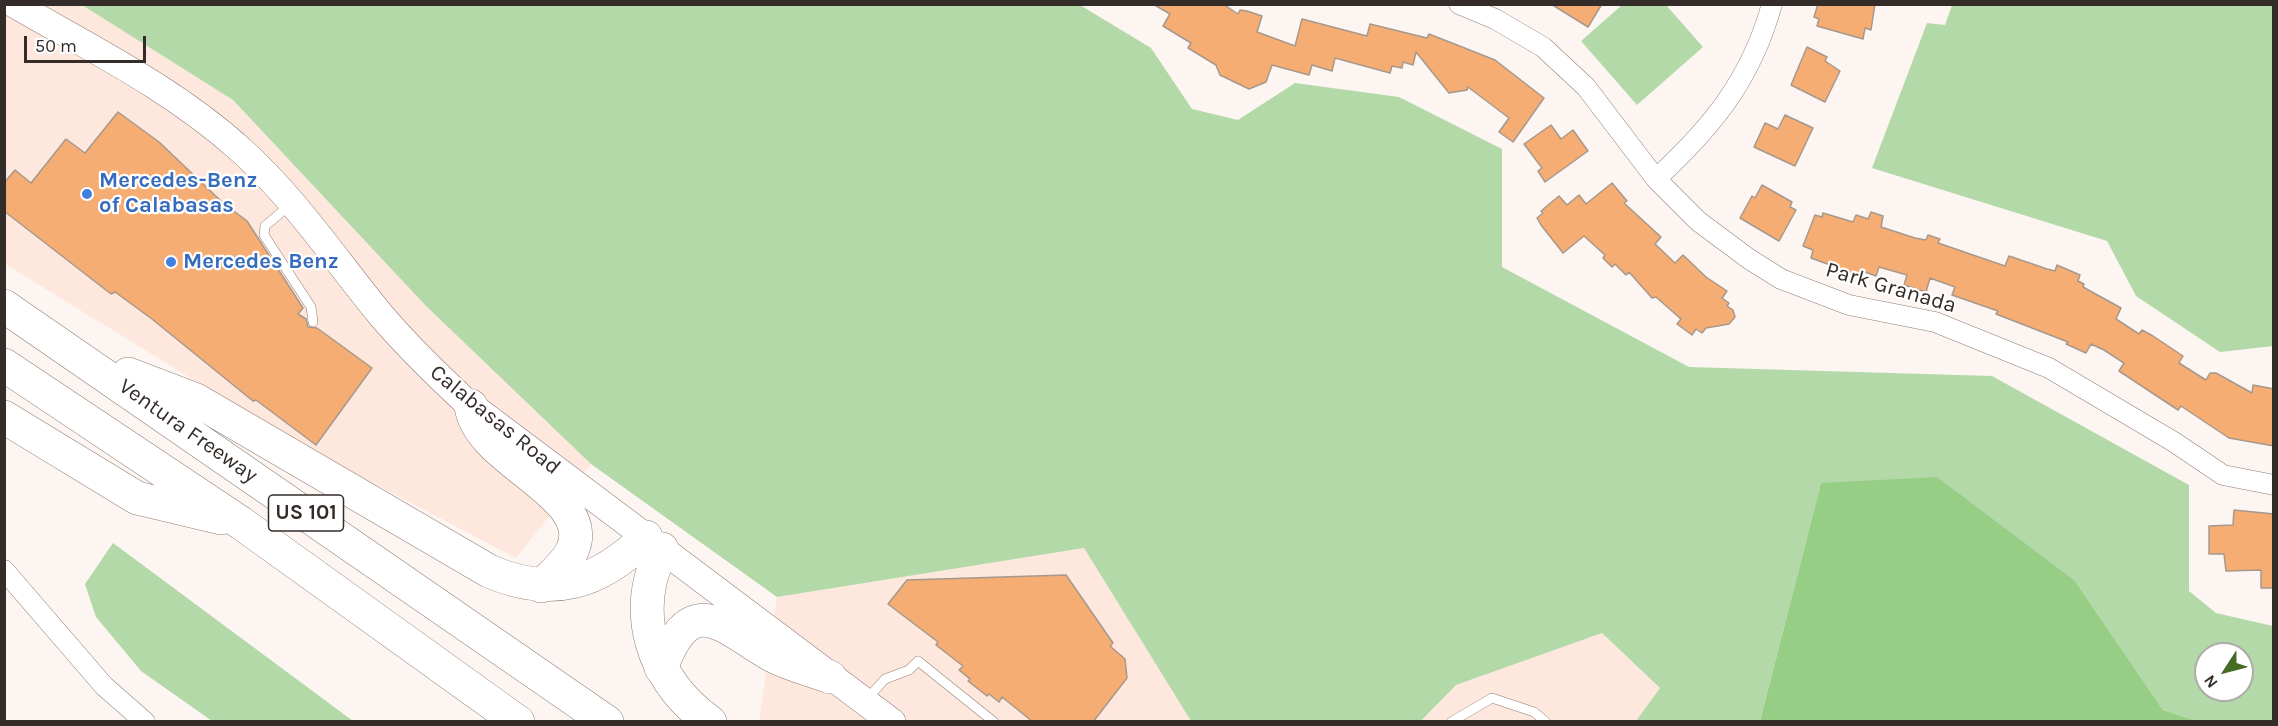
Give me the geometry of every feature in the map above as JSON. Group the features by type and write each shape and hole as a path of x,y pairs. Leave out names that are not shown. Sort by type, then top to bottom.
{"highway":[{"name":"Ventura Freeway","path":"4,306 79,355 607,722"},
{"path":"79,355 196,400 489,571 512,582 542,586 571,583 590,577 654,543"},
{"name":"Ventura Freeway","path":"11,372 242,524 518,722"},
{"path":"471,406 472,421 484,437 557,499 574,520 577,532 572,550 564,564 542,586"},
{"path":"4,417 137,498 242,524"},
{"path":"654,543 647,618 661,668 688,703 710,722"},
{"path":"661,668 670,644 679,631 690,623 705,619 729,626 775,657 830,677"}],"main road":[{"name":"Calabasas Road","path":"14,4 154,85 206,121 242,151 293,203 406,344 471,406 892,722"}],"street":[{"name":"Park Granada","path":"1459,4 1495,19 1543,47 1586,87 1656,179 1698,220 1749,259 1781,279 1849,305 1935,322 2049,368 2174,442 2223,475 2274,486"},
{"path":"1656,179 1692,145 1738,87 1762,41 1772,4"},
{"path":"4,570 104,686 145,722"}],"lane":[{"path":"293,203 265,226 264,235 311,307 313,322"},
{"path":"865,702 885,679 909,670 918,662 994,722"},
{"path":"1451,722 1492,698 1534,712 1546,722"}],"shaded area":[{"path":"4,5 82,5 233,100 426,306 591,464 516,558 293,441 5,264"},
{"path":"1084,548 1191,721 759,721 777,597"},
{"path":"1602,633 1660,688 1636,721 1421,722 1456,685"}],"green space":[{"path":"82,5 1080,5 1151,48 1192,109 1238,120 1295,83 1399,97 1502,149 1502,267 1689,367 1992,376 2189,485 2189,591 2216,613 2273,626 2273,721 2197,721 2163,710 2075,581 1821,483 1760,721 1636,721 1660,688 1602,633 1456,685 1421,721 1191,721 1084,548 777,597 591,464 426,306 233,100"},
{"path":"1622,5 1666,5 1703,47 1637,105 1581,41"},
{"path":"1952,5 2273,5 2273,346 2220,352 2136,296 2107,241 1872,168 1927,23 1945,25"},
{"path":"1937,477 2075,581 2163,710 2197,721 1760,721 1821,483"},
{"path":"113,543 353,721 212,721 141,671 96,617 85,584"}],"building":[{"path":"1153,4 1223,4 1238,14 1240,10 1247,11 1262,16 1257,32 1295,46 1302,19 1367,36 1370,24 1427,38 1429,34 1495,60 1544,98 1513,142 1499,132 1509,118 1468,87 1467,90 1449,93 1416,52 1413,65 1403,62 1402,68 1392,66 1390,73 1335,58 1332,71 1312,65 1309,75 1272,65 1266,82 1249,89 1220,75 1216,65 1188,48 1191,43 1163,26 1170,14"},
{"path":"1551,4 1602,4 1588,27"},
{"path":"1818,4 1875,4 1871,30 1865,28 1863,39 1817,26 1819,19 1814,17"},
{"path":"1807,47 1827,57 1825,61 1840,71 1825,102 1791,85"},
{"name":"Mercedes Benz","path":"118,112 159,142 222,202 247,221 303,308 298,314 306,319 308,327 317,328 372,368 316,445 256,400 253,401 152,319 115,292 111,294 4,211 4,183 15,170 31,183 66,139 85,153"},
{"path":"1785,115 1813,128 1795,166 1754,147 1765,123 1778,129"},
{"path":"1551,125 1561,139 1573,130 1588,151 1545,182 1538,171 1542,168 1524,144"},
{"path":"1612,183 1627,201 1624,203 1661,237 1655,244 1675,263 1683,255 1706,277 1727,291 1722,298 1729,303 1727,306 1733,310 1735,317 1729,324 1706,328 1702,333 1696,329 1692,335 1677,324 1681,319 1656,297 1652,298 1629,272 1626,275 1615,264 1612,267 1603,258 1605,255 1584,236 1563,253 1537,218 1543,213 1541,211 1559,196 1567,205 1579,195 1586,204"},
{"path":"1762,185 1792,202 1790,207 1796,210 1779,241 1740,218 1752,196 1755,198"},
{"path":"1871,212 1883,216 1881,227 1926,240 1928,235 1940,239 1938,243 2005,266 2009,256 2055,271 2057,265 2080,275 2078,281 2084,284 2083,287 2121,308 2116,319 2139,334 2142,330 2153,336 2183,356 2179,363 2206,380 2210,373 2216,373 2252,393 2253,385 2274,389 2274,446 2229,438 2181,406 2178,410 2119,371 2124,363 2091,344 2086,353 2066,344 2068,342 1996,314 1998,311 1952,295 1955,287 1930,278 1926,292 1904,285 1907,275 1879,267 1876,276 1862,271 1860,276 1811,258 1813,250 1803,246 1815,215 1822,217 1823,213 1853,222 1856,215 1868,219"},
{"path":"2234,510 2274,514 2274,588 2261,588 2261,570 2226,571 2224,554 2209,554 2209,526 2233,525"},
{"path":"1066,575 1113,643 1110,646 1125,659 1127,678 1093,722 1033,722 1002,697 999,702 989,694 987,696 968,681 970,679 959,670 963,666 936,645 938,642 888,604 907,580"}],"place":[{"name":"Mercedes-Benz of Calabasas","path":"87,194"},
{"name":"Mercedes Benz","path":"171,262"}]}
